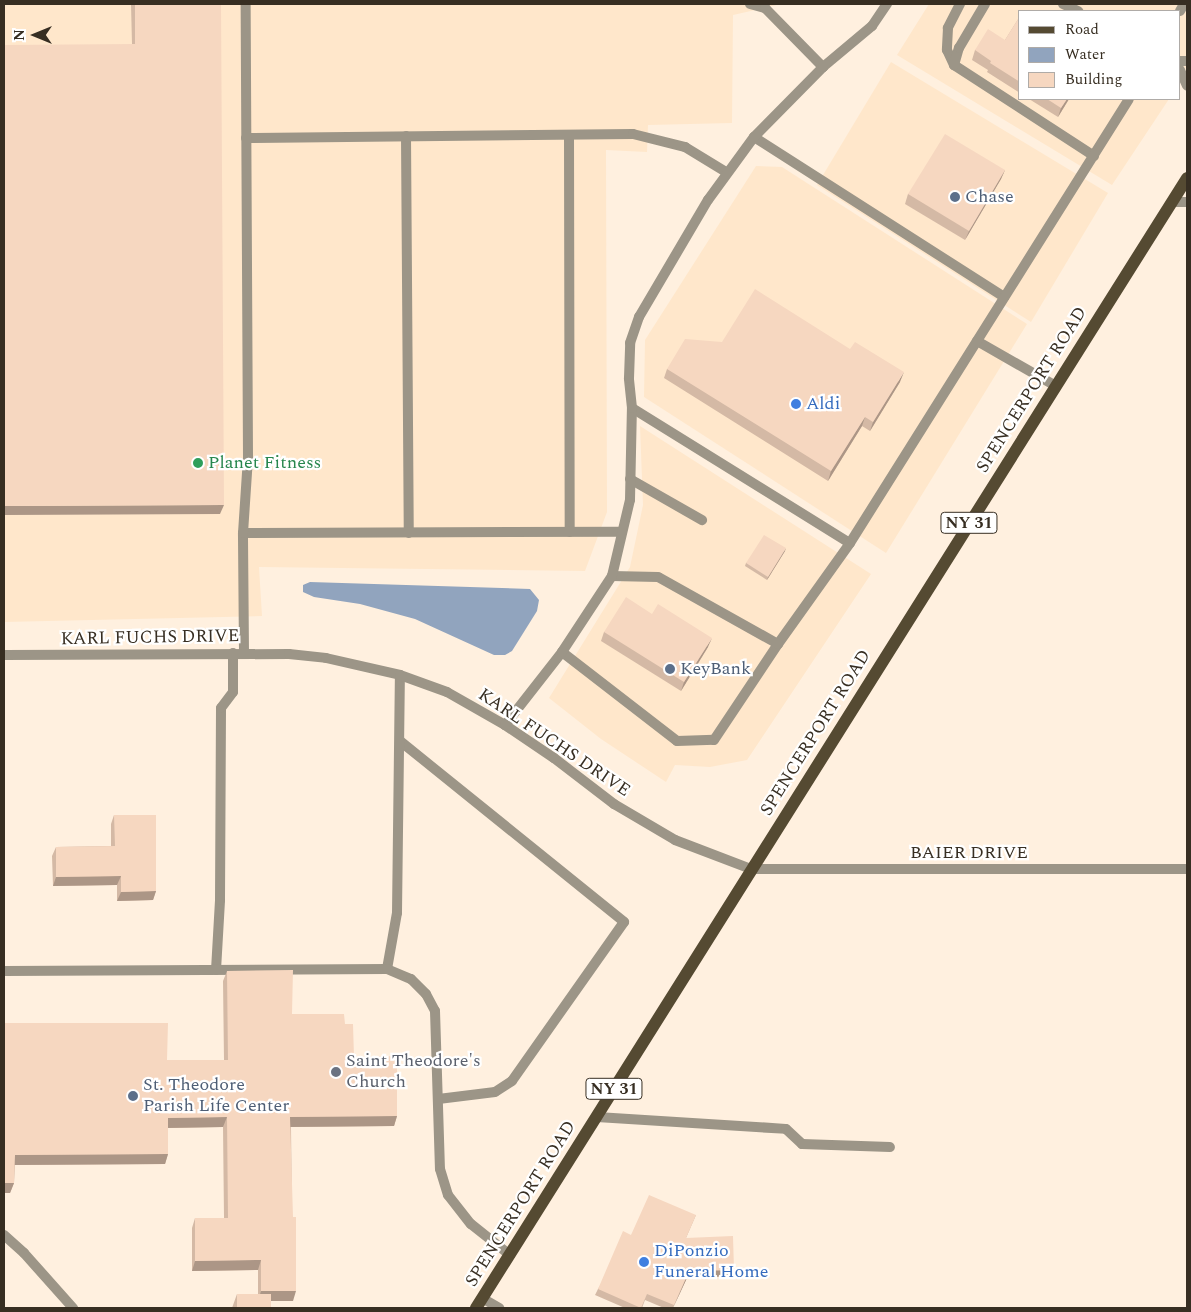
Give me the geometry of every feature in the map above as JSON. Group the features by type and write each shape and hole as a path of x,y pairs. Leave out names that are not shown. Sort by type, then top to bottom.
{"main road":[{"name":"SPENCERPORT ROAD","path":"479,1303 1187,178"}],"street":[{"path":"216,970 220,900 221,708 233,692 238,653 248,457 246,4"},
{"path":"750,4 765,8 823,67"},
{"path":"505,725 562,652 612,576 630,500 632,408 629,378 630,343 639,318 726,172 754,137 823,67 872,26 887,4"},
{"path":"960,4 948,28 947,50 954,65 1094,156"},
{"path":"954,65 959,48 985,4"},
{"path":"1063,4 1076,10"},
{"path":"1181,72 1187,86"},
{"path":"562,652 677,741 714,740 778,644 850,543 1128,100"},
{"path":"246,138 633,134 685,147 726,172"},
{"path":"570,135 570,532"},
{"path":"406,136 409,533"},
{"path":"754,137 1004,296"},
{"path":"1172,202 1187,202"},
{"path":"977,342 1056,386"},
{"path":"632,408 850,543"},
{"path":"630,479 702,520"},
{"path":"243,533 622,532"},
{"path":"612,576 658,577 778,644"},
{"name":"KARL FUCHS DRIVE","path":"4,655 289,654 326,658 400,676 447,692 505,725 554,758 614,804 675,840 751,870"},
{"path":"387,969 397,913 400,676"},
{"path":"400,741 624,922 512,1081 495,1092 438,1099"},
{"name":"BAIER DRIVE","path":"751,870 1187,869"},
{"path":"4,971 387,969 411,979 426,994 435,1011 440,1169 448,1195 471,1224 510,1255"},
{"path":"597,1117 786,1129 802,1144 890,1147"},
{"path":"4,1235 24,1252 73,1308"},
{"path":"479,1303 500,1308"}],"shaded area":[{"path":"4,4 781,4 733,15 732,123 648,125 647,152 606,150 607,512 585,571 259,567 262,616 4,622"},
{"path":"929,4 1187,4 1187,66 1181,80 1181,10 1018,10 1018,100 1168,100 1112,185 897,55"},
{"path":"891,62 1108,193 1031,322 817,185"},
{"path":"756,166 782,167 1027,324 886,553 644,397 645,340"},
{"path":"640,426 871,574 747,760 710,767 675,765 666,782 601,739 549,698 630,567 643,505"}],"water":[{"path":"310,582 530,589 539,600 537,611 512,651 505,655 494,655 415,619 360,604 314,597 303,592 303,585"}],"building":[{"path":"135,4 221,4 224,505 4,506 4,45 135,44"},
{"path":"1018,19 1018,81 990,63 991,61 975,50 988,29 1005,40"},
{"path":"1049,100 1066,100 1061,108"},
{"path":"945,134 1005,170 969,231 908,194"},
{"name":"Aldi","path":"755,289 850,349 855,342 904,372 873,422 865,417 831,471 667,369 685,339 722,342"},
{"path":"764,535 786,548 768,577 746,563"},
{"name":"KeyBank","path":"626,597 652,614 658,604 712,638 684,682 604,632"},
{"path":"114,815 156,815 156,891 121,892 121,876 56,877 56,847 115,846"},
{"name":"St. Theodore Parish Life Center","path":"293,970 292,1014 344,1014 345,1024 353,1024 354,1057 397,1056 397,1116 290,1117 293,1217 296,1217 296,1291 261,1291 261,1260 195,1261 195,1218 228,1218 227,1117 168,1118 168,1154 15,1155 14,1183 4,1183 4,1023 168,1023 167,1060 228,1060 227,971"},
{"path":"649,1195 696,1215 686,1238 733,1236 734,1270 689,1271 674,1305 647,1294 641,1308 598,1289 623,1231 631,1235"},
{"path":"237,1294 271,1294 271,1308 237,1308"}],"place":[{"name":"Chase","path":"955,197"},
{"name":"Aldi","path":"796,404"},
{"name":"Planet Fitness","path":"198,463"},
{"name":"KeyBank","path":"670,669"},
{"name":"Saint Theodore's Church","path":"336,1072"},
{"name":"St. Theodore Parish Life Center","path":"133,1096"},
{"name":"DiPonzio Funeral Home","path":"644,1262"}]}
